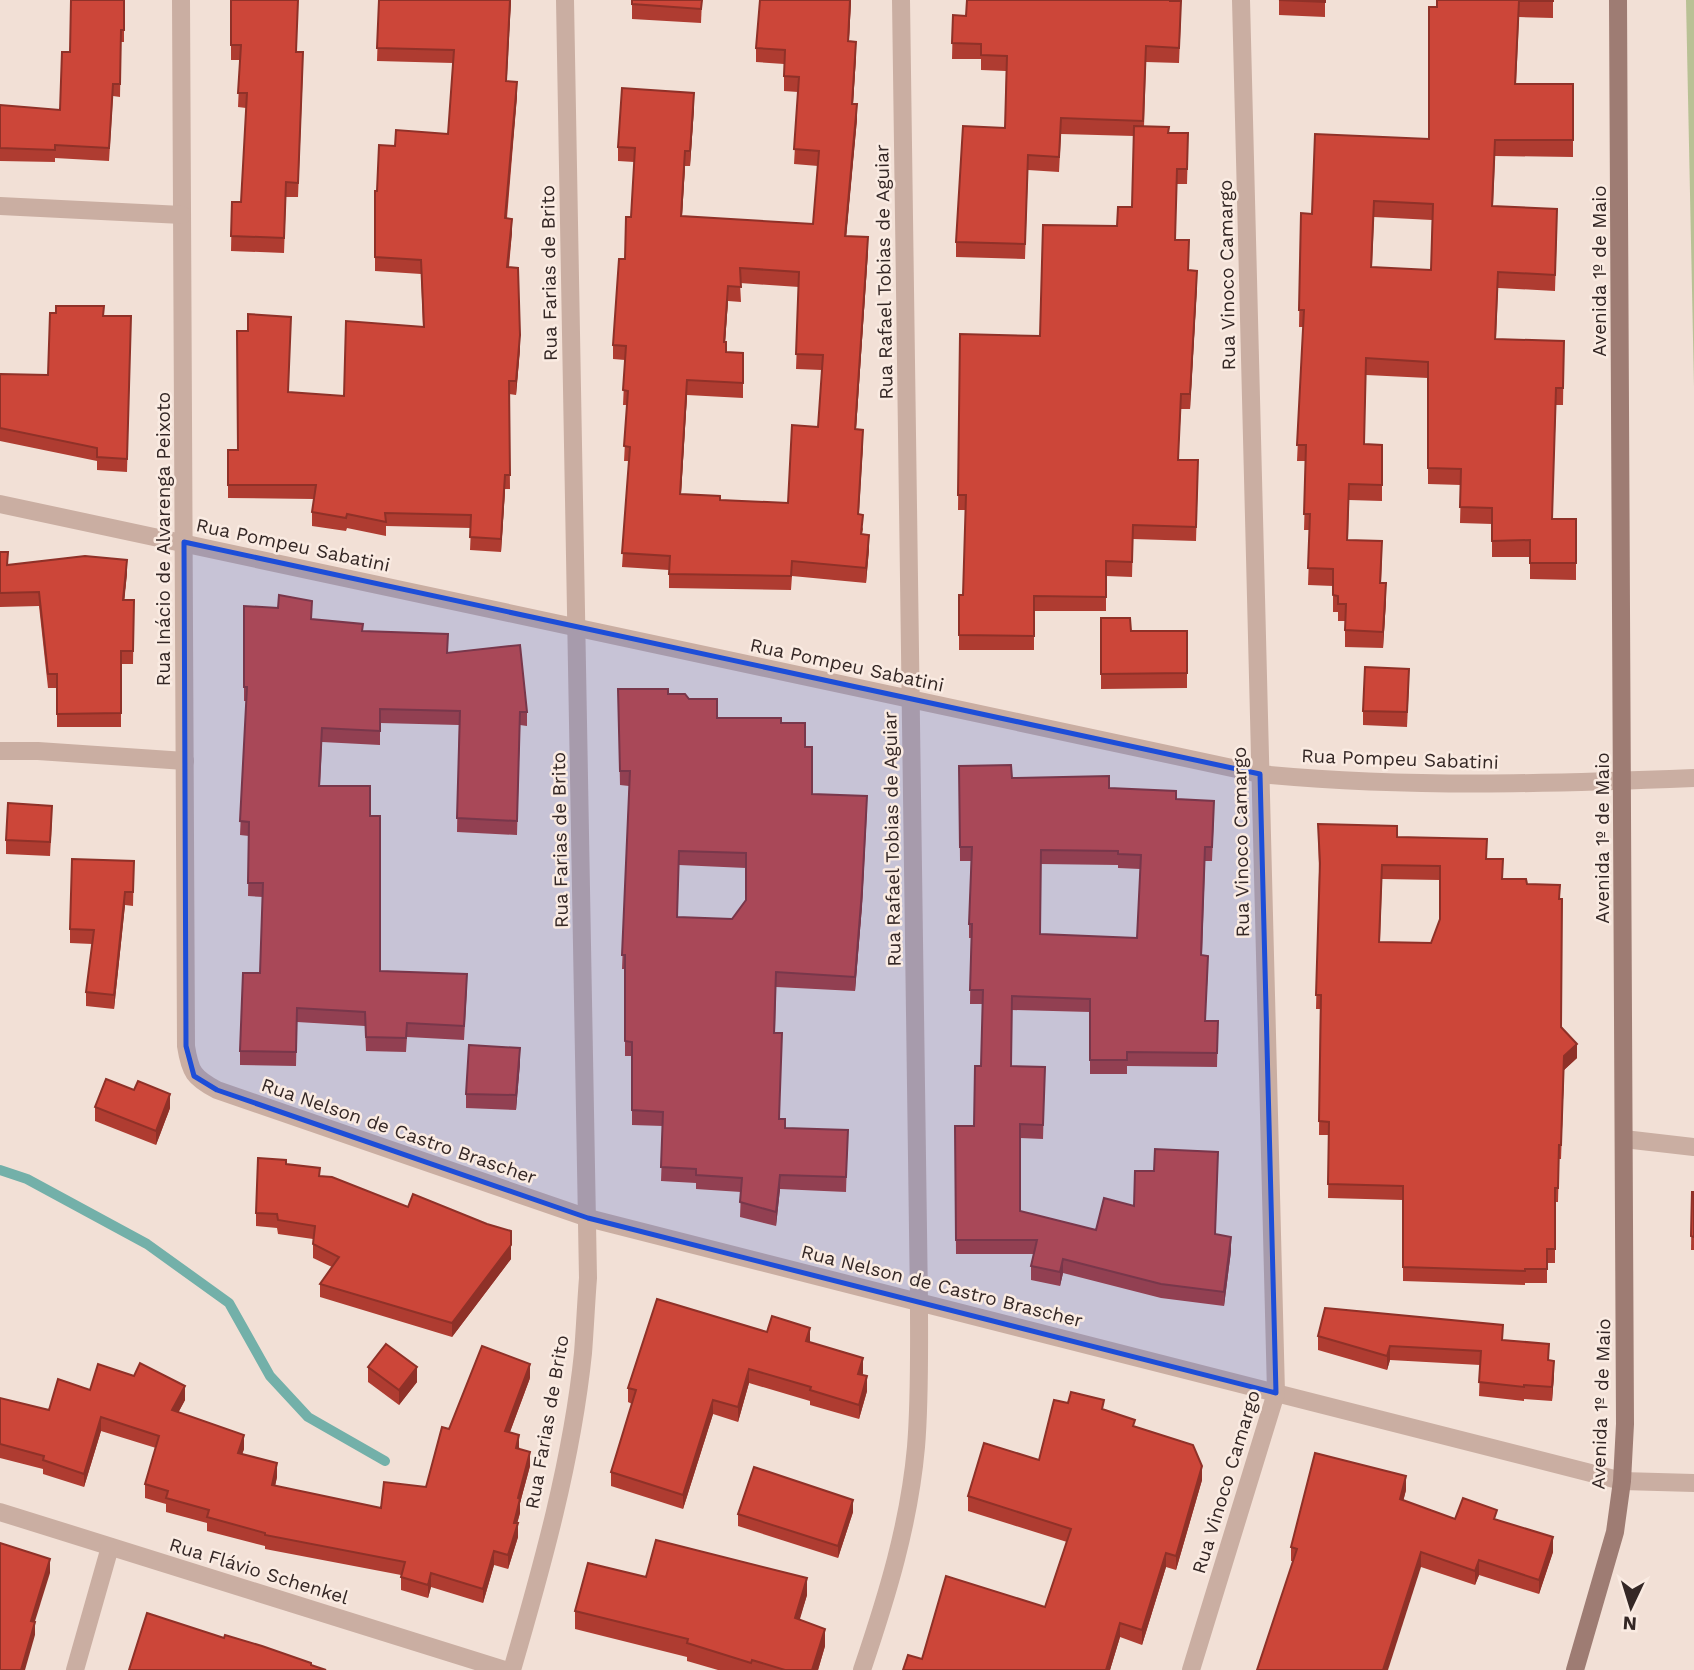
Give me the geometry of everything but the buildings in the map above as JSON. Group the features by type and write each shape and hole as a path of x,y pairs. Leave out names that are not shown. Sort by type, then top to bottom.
{"street":[{"name":"Rua Inácio de Alvarenga Peixoto","path":"181,0 186,1046 188,1062 194,1076"},
{"name":"Rua Farias de Brito","path":"512,1670 545,1551 574,1414 583,1353 588,1278 565,0"},
{"name":"Rua Rafael Tobias de Aguiar","path":"862,1670 892,1579 906,1517 916,1446 919,1302 901,0"},
{"name":"Rua Vinoco Camargo","path":"1191,1670 1276,1393 1241,0"},
{"name":"Avenida 1º de Maio","path":"1575,1670 1615,1532 1622,1481 1625,1424 1619,0"},
{"path":"0,206 182,215"},
{"name":"Rua Pompeu Sabatini","path":"0,504 1261,774 1334,781 1429,784 1694,778"},
{"path":"0,751 185,761"},
{"name":"Rua Nelson de Castro Brascher","path":"194,1076 217,1090 588,1218 1622,1481 1694,1483"},
{"path":"1624,1139 1694,1147"},
{"name":"Rua Flávio Schenkel","path":"0,1512 505,1670"},
{"path":"75,1670 110,1547"}],"highlighted area":[{"path":"184,542 1260,774 1276,1393 588,1218 217,1090 194,1076 186,1046"}],"green space":[{"path":"1686,0 1694,0 1694,387"}],"waterway":[{"path":"0,1170 27,1179 147,1244 229,1303 270,1376 308,1417 385,1461"}]}
